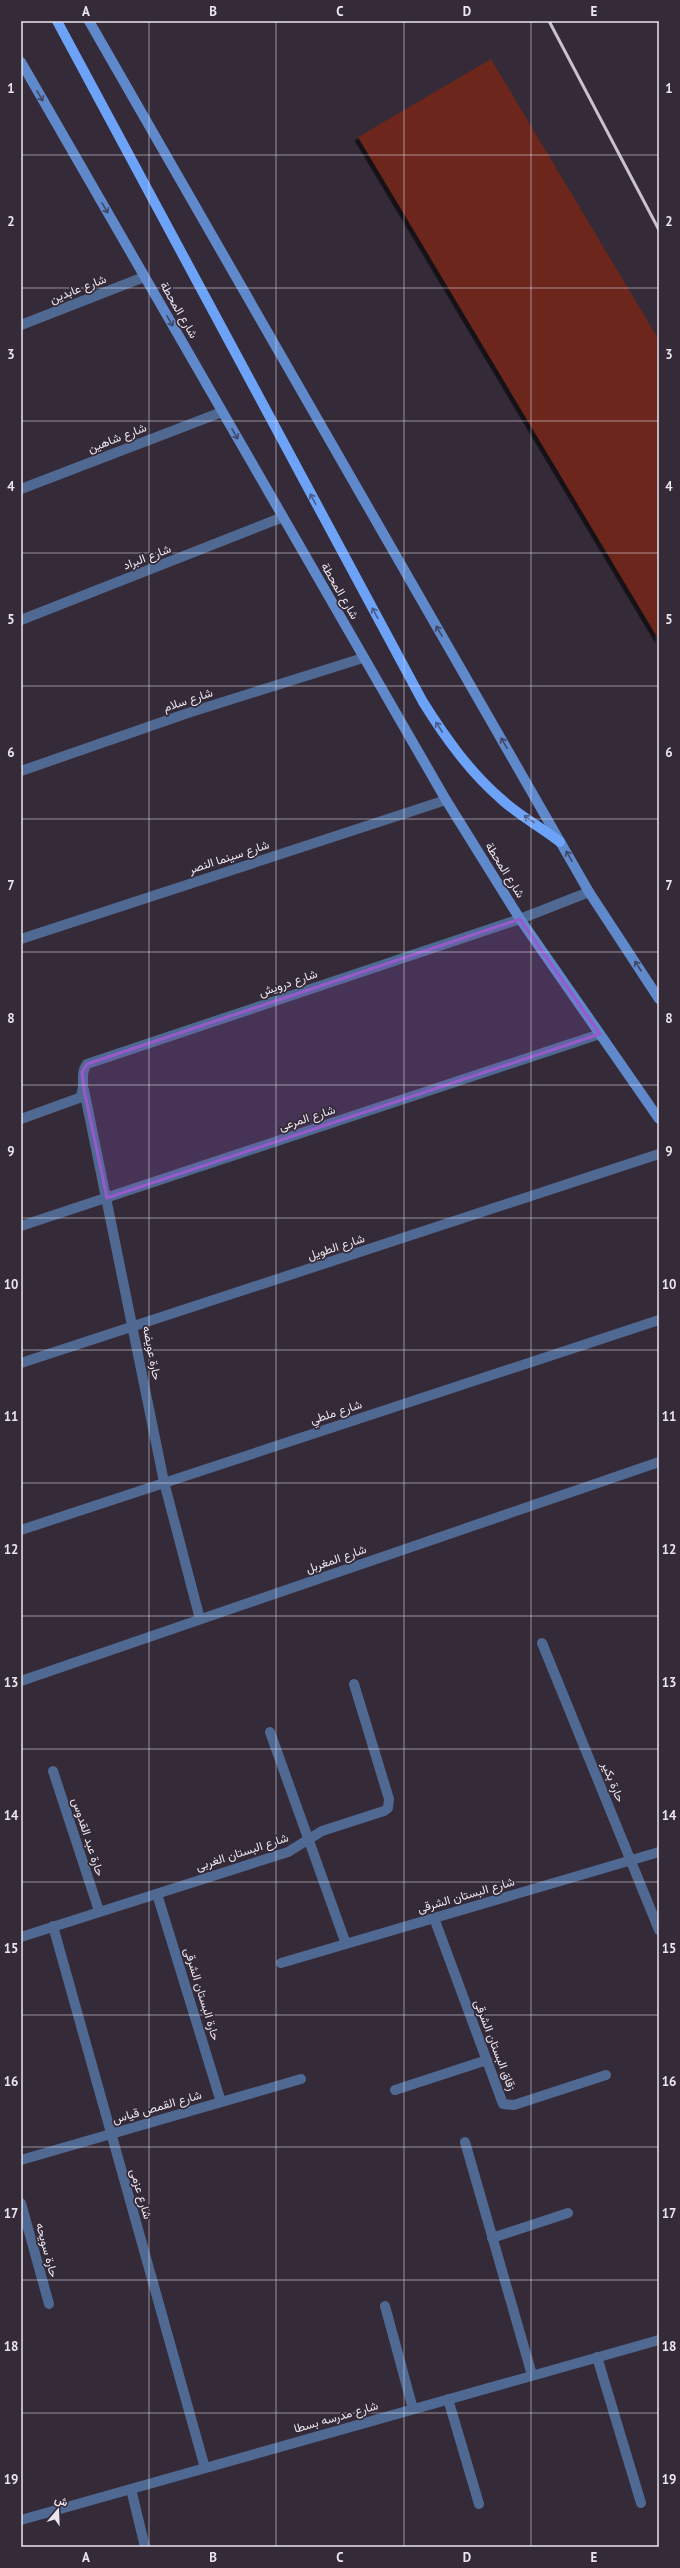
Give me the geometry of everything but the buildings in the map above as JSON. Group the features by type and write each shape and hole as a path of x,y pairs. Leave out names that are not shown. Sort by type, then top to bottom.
{"main road":[{"path":"57,21 423,702 442,732 470,767 501,799 560,842"}],"street":[{"path":"89,21 589,892 659,999"},
{"name":"شارع المحطة","path":"21,62 446,800 520,919 659,1119"},
{"name":"شارع عابدين","path":"21,325 144,277"},
{"name":"شارع شاهين","path":"21,490 222,412"},
{"name":"شارع البراد","path":"21,620 283,517"},
{"name":"شارع سلام","path":"21,771 188,713 364,658"},
{"name":"شارع سينما النصر","path":"21,939 446,800"},
{"name":"شارع درويش","path":"84,1090 82,1072 87,1064 520,919 589,892"},
{"name":"شارع المرعى","path":"21,1226 600,1034"},
{"path":"21,1119 79,1098 84,1090"},
{"name":"حارة عويضه","path":"84,1090 134,1327 164,1482 200,1619"},
{"name":"شارع الطويل","path":"21,1363 659,1154"},
{"name":"شارع ملطي","path":"21,1530 659,1320"},
{"name":"شارع المغربل","path":"21,1681 659,1462"},
{"name":"حارة بكير","path":"542,1643 659,1930"},
{"name":"شارع البستان الغربى","path":"21,1937 288,1852 309,1841 322,1831 380,1814 388,1808 390,1803 354,1684"},
{"path":"270,1732 346,1944"},
{"name":"حارة عبد القدوس","path":"53,1771 99,1911"},
{"name":"شارع البستان الشرقى","path":"281,1963 659,1852"},
{"name":"حارة البستان الشرقى","path":"157,1894 221,2102"},
{"name":"زقاق البستان الشرقى","path":"434,1918 503,2104 508,2105 606,2075"},
{"name":"شارع عزمى","path":"53,1926 205,2468"},
{"path":"395,2090 487,2060"},
{"name":"شارع القمص قياس","path":"21,2160 300,2079"},
{"path":"465,2142 532,2375"},
{"name":"حارة سويحه","path":"21,2203 49,2304"},
{"path":"492,2238 568,2213"},
{"path":"385,2306 413,2409"},
{"name":"شارع مدرسه بسطا","path":"21,2520 659,2340"},
{"path":"597,2357 641,2503"},
{"path":"448,2399 479,2504"},
{"path":"131,2489 145,2547"}],"highlighted area":[{"path":"520,919 600,1034 107,1198 84,1090 82,1072 87,1064"}],"railway":[{"path":"549,21 659,230"}]}
